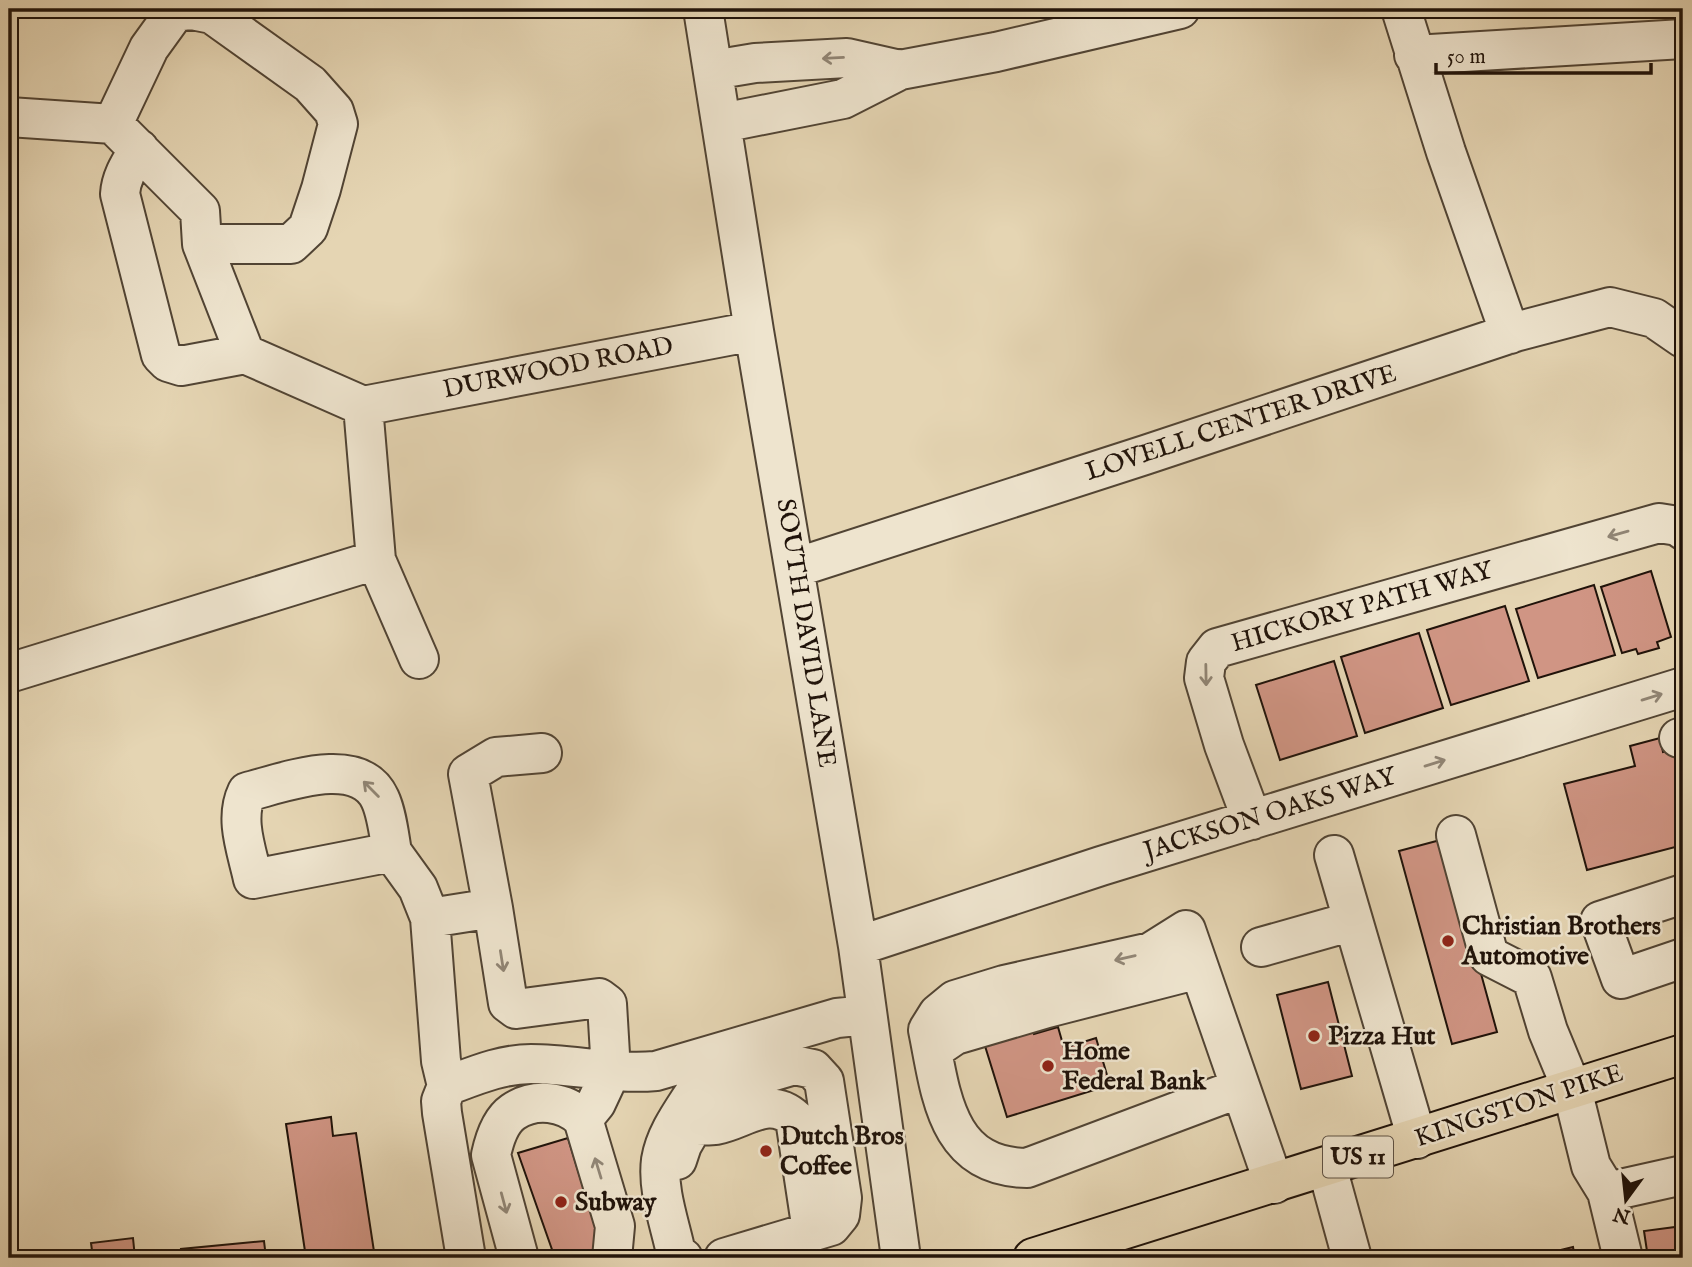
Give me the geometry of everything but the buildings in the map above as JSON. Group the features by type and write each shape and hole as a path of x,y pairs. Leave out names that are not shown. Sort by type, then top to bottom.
{"main road":[{"name":"KINGSTON PIKE","path":"1033,1258 1683,1054"}],"street":[{"name":"SOUTH DAVID LANE","path":"703,9 754,331 858,946 901,1258"},
{"path":"722,123 843,99 900,71 996,52 1180,9"},
{"path":"1401,9 1510,334"},
{"path":"202,244 291,244 308,228 338,124 334,111 310,84 212,14 192,10 175,12 149,48 126,137 126,171 121,183 120,194 160,355 168,362 181,366 245,354 363,406 376,560 419,659"},
{"path":"1415,55 1683,39"},
{"path":"713,70 755,63 846,58 900,71"},
{"path":"9,117 126,137 200,211 202,244 245,354"},
{"name":"LOVELL CENTER DRIVE","path":"795,568 1510,334 1610,307 1654,318 1682,334"},
{"name":"DURWOOD ROAD","path":"363,406 754,331"},
{"name":"HICKORY PATH WAY","path":"1252,820 1224,745 1204,678 1206,662 1217,648 1659,523 1678,526 1683,530"},
{"path":"9,673 376,560"},
{"name":"JACKSON OAKS WAY","path":"858,946 1101,866 1683,687"},
{"path":"542,753 496,757 468,774 508,1003 516,1009 599,998 607,1004 611,1071 596,1103 583,1119"},
{"path":"392,852 253,879 240,817 241,804 247,792 329,772 362,780 375,790 381,801 392,852 418,888 430,918 441,1060 447,1086 442,1101 442,1113 466,1258"},
{"path":"1456,835 1489,956 1532,978 1548,1031 1572,1089 1591,1166 1607,1192 1623,1258"},
{"path":"1334,855 1417,1139"},
{"path":"1683,894 1600,921 1621,979 1683,958"},
{"path":"430,918 493,908"},
{"path":"1261,947 1353,921"},
{"path":"1240,1088 1027,1168 1010,1168 992,1163 973,1151 952,1125 939,1089 928,1030 938,1014 955,999 1004,985 1151,952 1186,930 1274,1184"},
{"path":"874,1061 960,1048 1055,1019 1065,1004 1199,969"},
{"path":"447,1086 498,1068 530,1064 635,1073 656,1071 837,1018 867,1015"},
{"path":"683,1258 676,1253 661,1184 661,1160 671,1130 693,1095 794,1065 814,1069 824,1081 830,1113 842,1198 840,1215 821,1229 724,1258"},
{"path":"830,1113 880,1105 939,1089"},
{"path":"519,1258 491,1155 494,1138 512,1113 542,1101 572,1108 583,1119 615,1226 612,1258"},
{"path":"692,1258 674,1180 682,1145 693,1126 715,1125 768,1108 785,1110 796,1119 821,1229"},
{"path":"1327,1167 1352,1258"},
{"path":"1607,1192 1683,1175"}],"place":[{"name":"Christian Brothers Automotive","path":"1448,941"},
{"name":"Pizza Hut","path":"1314,1036"},
{"name":"Home Federal Bank","path":"1048,1066"},
{"name":"Dutch Bros Coffee","path":"766,1151"},
{"name":"Subway","path":"561,1202"}]}
